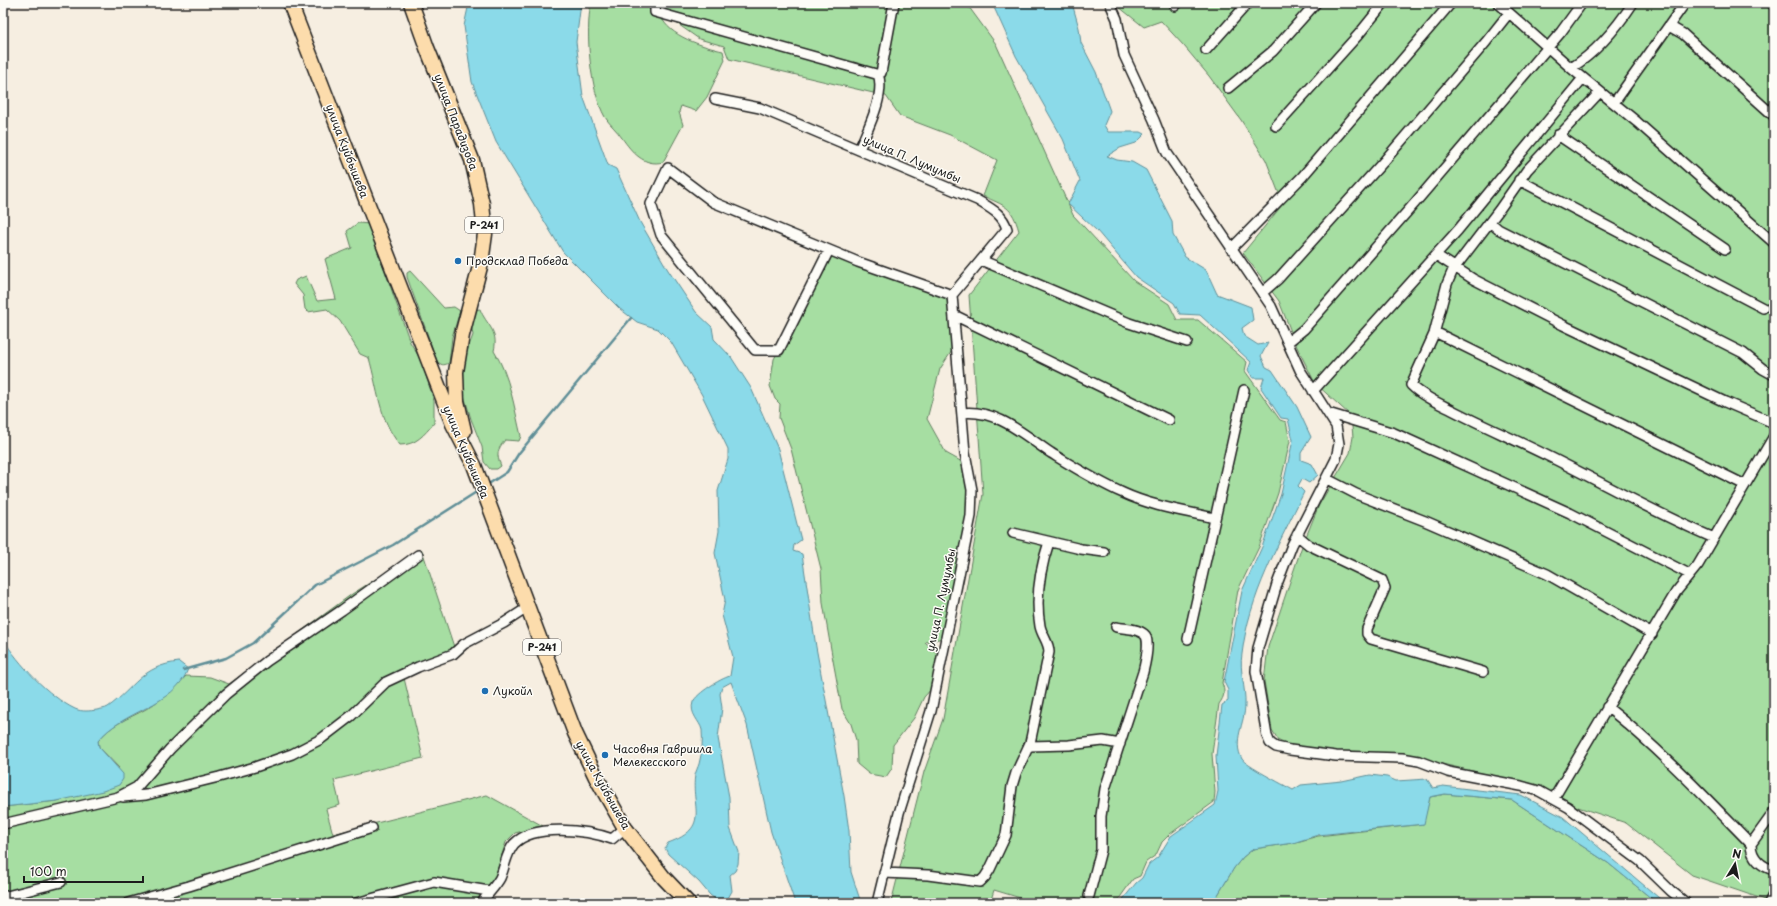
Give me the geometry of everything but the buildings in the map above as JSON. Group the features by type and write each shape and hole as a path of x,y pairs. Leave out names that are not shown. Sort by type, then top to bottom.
{"highway":[{"name":"улица Куйбышева","path":"290,3 453,424 472,460 575,733 596,777 625,828 664,878 688,903"},
{"name":"улица Парадизова","path":"411,3 427,48 472,160 482,204 485,234 481,263 462,335 456,372 457,401 472,460"}],"street":[{"path":"655,3 655,12 878,74"},
{"path":"878,74 881,73 894,3"},
{"path":"1206,50 1248,3"},
{"path":"1228,88 1273,51 1316,3"},
{"path":"1276,126 1359,34 1384,3"},
{"path":"1231,249 1302,177 1451,3"},
{"path":"1498,3 1570,68 1614,103 1774,243"},
{"path":"1288,342 1304,329 1414,204 1517,85 1561,32 1582,3"},
{"path":"1570,68 1588,57 1603,42 1633,3"},
{"path":"1614,103 1685,3"},
{"path":"1112,4 1117,19 1124,54 1154,120 1167,153 1271,306 1300,370 1336,426 1339,444 1336,459 1327,479 1297,534 1277,584 1256,661 1267,736 1270,743 1276,747 1312,754 1402,758 1433,765 1448,772 1521,786 1554,798 1640,861 1671,891 1686,903"},
{"path":"1262,293 1278,279 1350,199 1486,42 1509,13"},
{"path":"1669,26 1683,34 1774,116"},
{"path":"859,150 875,110 881,89 878,74"},
{"path":"1313,391 1436,255 1519,158 1583,78"},
{"path":"1600,92 1558,135 1519,180 1490,222 1455,267 1447,284 1435,332 1411,385 1417,391 1480,424 1548,455 1658,514 1714,538"},
{"name":"улица П. Лумумбы","path":"715,99 760,108 977,200 998,213 1005,222 1007,229 952,295 965,453 972,490 971,516 931,711 899,813 877,903"},
{"path":"1558,135 1725,248"},
{"path":"829,250 779,350 755,350 661,235 651,204 668,168 713,202 829,250 952,295"},
{"path":"1519,180 1763,308"},
{"path":"1490,222 1498,229 1743,353 1763,369 1774,375"},
{"path":"1436,255 1473,279 1564,325 1725,402 1774,423"},
{"path":"981,260 1129,323 1187,342"},
{"path":"954,316 1169,420"},
{"path":"1435,332 1745,485"},
{"path":"1188,639 1244,390"},
{"path":"962,413 982,413 1007,423 1052,453 1104,484 1124,494 1154,504 1214,518"},
{"path":"1328,413 1394,433 1570,513 1689,574"},
{"path":"1554,798 1607,707 1689,574 1698,565 1774,436"},
{"path":"1327,479 1356,494 1425,521 1547,574 1652,634"},
{"path":"1013,533 1081,549 1104,552"},
{"path":"1297,534 1309,545 1382,580 1385,588 1367,630 1367,634 1371,639 1483,672"},
{"path":"884,873 928,875 980,882 986,877 1003,844 1008,825 1012,786 1016,773 1029,746 1049,652 1049,646 1041,630 1039,606 1040,574 1049,542"},
{"path":"118,797 137,787 170,749 226,694 267,661 342,610 418,555"},
{"path":"3,824 118,797 146,795 255,767 292,754 321,739 351,716 386,682 418,667 453,654 469,641 504,623 527,608"},
{"path":"1089,896 1101,850 1101,816 1104,794 1143,672 1146,655 1147,637 1140,631 1116,627"},
{"path":"1607,707 1664,758 1751,844 1752,854 1757,860 1767,868 1774,870"},
{"path":"1029,746 1069,745 1103,741 1120,744"},
{"path":"1751,844 1774,812"},
{"path":"128,903 189,886 372,828"},
{"path":"482,903 500,877 514,844 526,836 555,831 595,834 612,839 625,828"},
{"path":"3,897 61,882"},
{"path":"356,903 434,882 489,891"},
{"path":"1769,903 1774,894"}],"green space":[{"path":"591,3 662,3 661,16 671,29 688,40 706,47 723,51 725,60 707,97 696,111 681,106 679,112 683,125 663,162 650,162 634,153 607,120 600,106 592,77 590,61 589,15"},
{"path":"666,3 966,3 996,44 1073,215 1134,281 1169,304 1177,320 1198,320 1247,362 1245,371 1280,420 1286,422 1290,441 1278,493 1259,547 1238,590 1222,683 1224,694 1219,704 1212,754 1215,792 1214,802 1170,834 1162,842 1156,855 1146,862 1140,876 1133,879 1116,903 1093,903 1087,900 1085,903 1026,903 1027,900 994,890 990,903 891,903 924,772 943,719 983,494 969,295 1019,231 1014,216 1007,208 983,196 997,160 950,135 900,116 886,96 729,59 724,46 699,39 665,15"},
{"path":"1118,3 1774,3 1774,903 1692,875 1626,823 1572,805 1519,782 1421,759 1301,751 1279,741 1272,730 1264,681 1268,647 1301,549 1319,505 1350,453 1353,437 1351,416 1315,383 1297,347 1279,301 1243,253 1283,204 1266,160 1241,120 1209,76 1161,21 1144,27 1119,7"},
{"path":"358,223 370,224 374,240 410,342 421,360 434,401 434,423 427,432 415,441 406,445 400,445 383,415 369,358 360,354 340,321 327,309 308,312 305,309 303,295 294,284 296,280 306,276 317,301 336,299 325,259 352,248 347,231"},
{"path":"829,255 943,296 951,305 955,346 940,369 927,419 946,453 964,463 969,490 968,516 943,638 925,642 939,655 933,687 924,697 914,718 893,745 892,768 886,777 869,774 857,764 856,740 851,724 842,709 832,655 823,603 821,569 791,449 779,418 780,404 775,399 770,386 774,359"},
{"path":"410,271 444,308 454,307 460,311 452,337 449,363 445,365 442,365 437,361 407,277 407,273"},
{"path":"480,309 495,338 494,351 508,381 521,436 519,441 505,440 502,443 498,452 498,458 501,466 497,469 490,469 484,462 482,447 471,419 463,392 463,362 473,335 471,325 474,310"},
{"path":"422,550 457,656 404,678 423,758 334,780 340,805 326,809 333,834 487,795 543,826 515,833 506,842 494,880 476,903 3,903 3,807 57,801 71,797 119,768 99,747 98,741 108,730 157,702 186,676 210,677 229,684 352,594"},
{"path":"1445,794 1512,800 1608,863 1657,903 1213,903 1234,868 1243,857 1253,849 1293,843 1318,836 1423,824 1430,797"}],"water":[{"path":"469,3 581,3 576,42 583,96 608,165 616,169 640,222 668,270 696,312 712,327 714,339 731,357 751,388 778,449 801,540 794,545 793,551 802,554 816,647 844,796 849,831 851,872 861,903 795,903 771,832 747,725 731,682 722,687 720,694 722,708 718,738 729,797 730,828 739,852 738,864 735,871 730,875 732,891 727,900 719,902 710,895 699,882 668,854 665,848 668,843 682,837 695,823 696,806 694,786 695,775 701,756 702,730 692,710 693,702 695,698 709,687 730,676 733,657 722,615 725,600 715,553 719,531 718,491 728,459 728,449 702,395 671,342 658,329 637,322 620,309 563,252 496,142 472,82 464,26"},
{"path":"992,3 1072,3 1079,28 1081,43 1096,72 1110,111 1104,125 1108,132 1141,132 1145,134 1136,143 1120,148 1107,156 1117,160 1132,162 1146,170 1172,221 1173,235 1185,257 1206,270 1217,294 1251,307 1253,320 1242,328 1244,336 1258,345 1268,343 1261,356 1266,367 1272,370 1297,407 1311,437 1301,453 1301,460 1312,464 1318,475 1309,483 1302,479 1298,486 1304,492 1266,571 1251,612 1246,633 1241,660 1245,705 1238,746 1242,759 1257,770 1293,790 1301,785 1342,781 1370,775 1387,777 1396,781 1427,779 1433,788 1443,786 1521,795 1563,817 1665,903 1657,903 1608,863 1512,800 1445,794 1430,797 1424,824 1318,835 1293,843 1253,849 1243,857 1234,868 1213,903 1120,903 1136,883 1142,878 1149,864 1158,857 1171,836 1215,805 1218,791 1216,756 1222,705 1228,701 1228,690 1224,682 1242,591 1262,547 1281,494 1293,440 1288,419 1281,418 1261,388 1264,378 1253,378 1248,370 1251,362 1200,315 1180,314 1174,303 1136,277 1097,231 1068,204 1080,181 1063,139 1016,56"},
{"path":"3,639 17,659 45,688 65,703 80,711 104,709 108,707 147,673 166,664 179,662 188,669 172,692 120,722 98,741 99,747 123,774 123,779 119,785 103,791 57,801 3,807"}],"waterway":[{"path":"487,485 507,472 519,453 631,318"},
{"path":"183,670 226,658 253,643 315,585 393,545 478,491"}],"place":[{"name":"Продсклад Победа","path":"458,261"},
{"name":"Лукойл","path":"485,691"},
{"name":"Часовня Гавриила Мелекесского","path":"605,755"}]}
